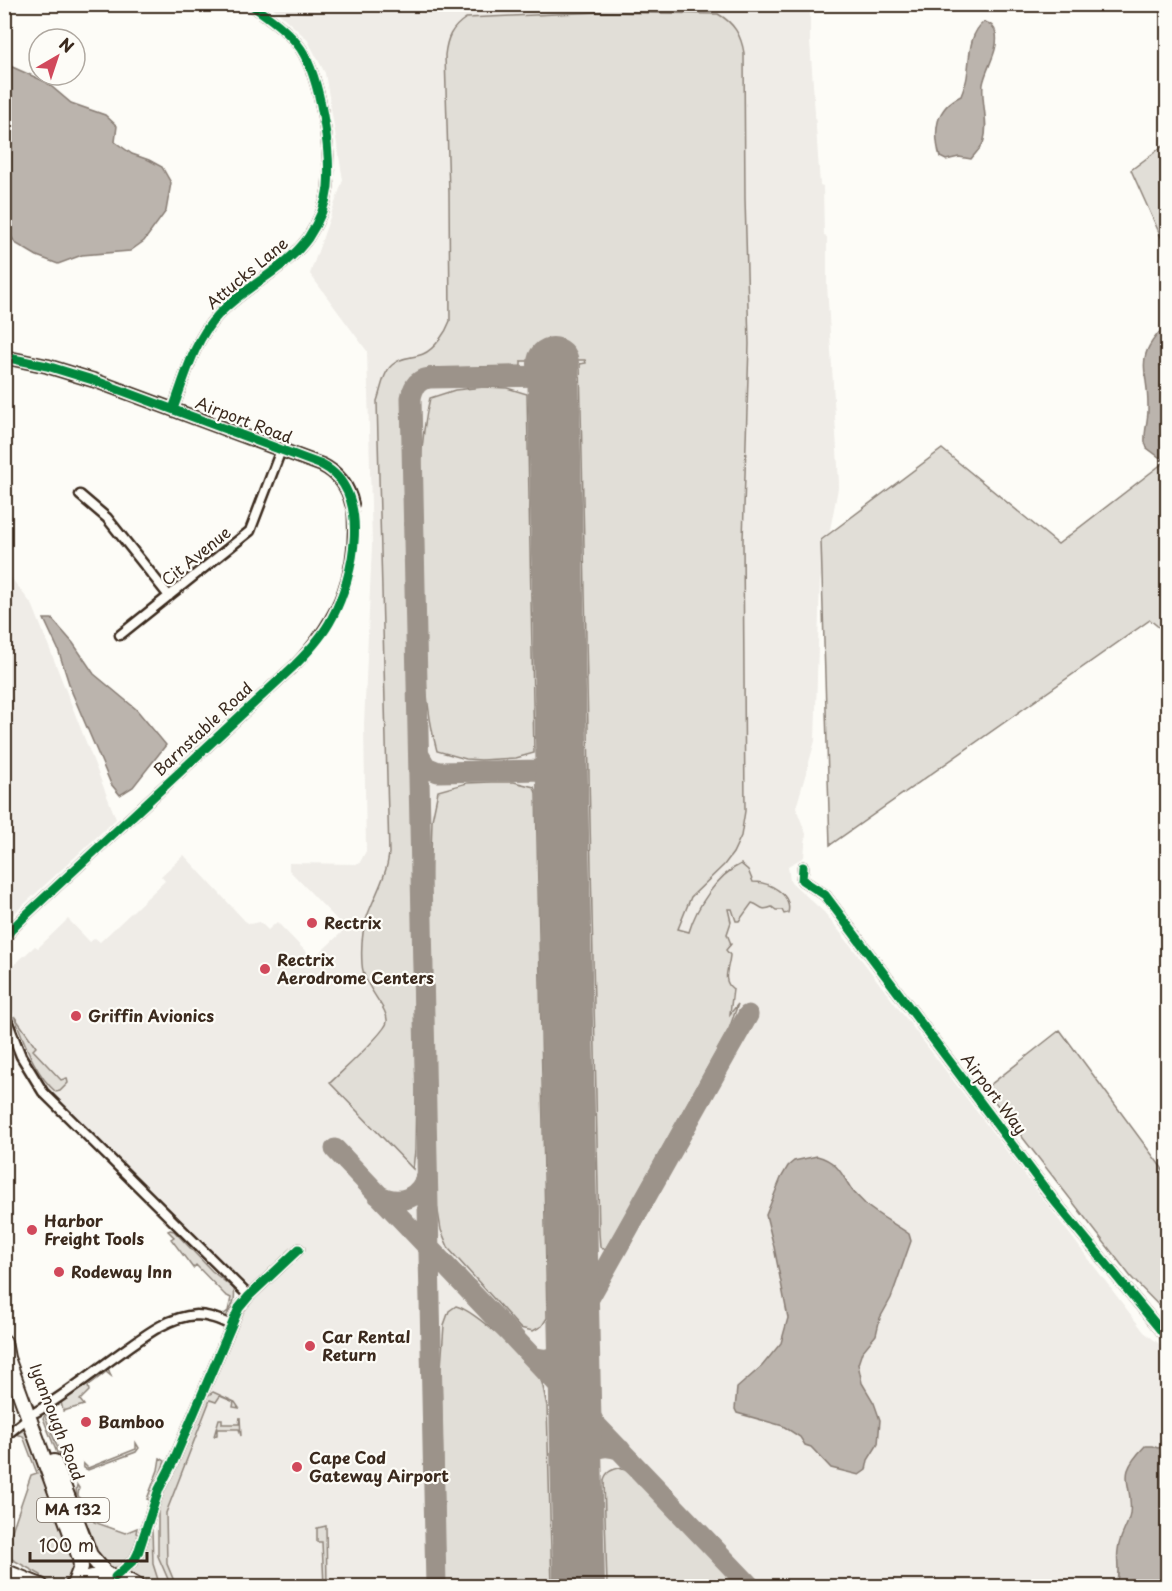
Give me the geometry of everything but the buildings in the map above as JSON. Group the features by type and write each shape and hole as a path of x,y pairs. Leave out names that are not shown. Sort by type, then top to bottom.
{"main road":[{"name":"Iyannough Road","path":"5,1343 7,1358 90,1555 111,1576"},
{"name":"Iyannough Road","path":"32,1415 80,1558 81,1567 73,1586"},
{"path":"4,1571 28,1587"},
{"path":"4,1571 41,1587"},
{"path":"73,1586 90,1577 111,1576 137,1587"}],"street":[{"name":"Attucks Lane","path":"173,409 192,357 211,323 233,301 287,260 301,246 316,224 326,198 328,178 325,139 313,73 302,50 291,37 250,4"},
{"name":"Airport Road","path":"4,357 78,375 322,465 334,472 347,489 352,504"},
{"name":"Cit Avenue","path":"120,635 249,531 281,450"},
{"path":"80,495 107,518 168,596"},
{"name":"Barnstable Road","path":"4,940 27,914 312,647 333,616 348,580 354,537 352,504"},
{"name":"Airport Way","path":"803,867 802,880 825,895 879,970 1042,1181 1052,1198 1167,1339"},
{"path":"4,1013 27,1068 43,1092 249,1296"},
{"path":"111,1576 135,1559 138,1553 159,1489 239,1308 299,1249"},
{"path":"4,1437 150,1332 174,1320 207,1316 231,1325"}],"shaded area":[{"name":"Cape Cod Gateway Airport","path":"270,5 810,5 810,41 820,185 823,186 824,236 827,237 827,284 839,483 820,582 815,741 796,808 806,834 804,857 788,866 790,881 824,912 1144,1332 1167,1350 1167,1586 150,1586 140,1570 186,1444 242,1313 259,1294 227,1266 49,1089 29,1056 7,995 4,974 35,946 38,948 68,919 90,942 95,938 100,942 165,881 161,876 184,855 245,921 250,924 260,922 268,930 277,922 313,959 341,933 340,923 289,870 289,863 359,864 366,851 364,724 372,545 367,351 310,274 343,180 325,73 307,39"},
{"path":"601,12 718,14 739,35 743,47 749,344 743,540 745,811 741,836 733,853 691,897 678,929 689,932 709,893 724,876 741,864 748,870 753,882 766,884 778,890 789,906 788,913 784,914 782,910 772,907 763,908 752,903 739,921 736,921 732,909 728,909 731,922 727,934 731,944 726,950 730,955 727,982 733,989 730,1014 738,1004 729,1029 616,1231 606,1248 603,1249 600,1247 599,1233 580,364 586,363 585,360 571,360 571,363 536,364 536,361 521,361 521,366 429,368 413,375 403,389 416,1090 413,1169 330,1083 371,1043 387,1022 387,1016 363,973 362,958 364,926 384,876 389,853 377,401 389,368 399,360 427,352 440,340 450,321 445,55 447,43 453,30 466,18"},
{"path":"984,22 993,27 996,40 983,84 986,126 983,143 971,159 959,157 946,160 940,157 937,138 938,121 946,107 961,96 967,80 972,40"},
{"path":"10,66 27,74 27,87 52,87 71,103 105,115 117,126 115,142 132,154 162,167 171,183 166,211 144,241 130,251 82,255 58,264 37,256 15,243 4,223 4,68"},
{"path":"1167,143 1167,250 1131,170"},
{"path":"1167,324 1167,463 1147,448 1145,442 1148,395 1144,364 1149,347"},
{"path":"484,387 507,388 527,394 534,753 516,758 481,760 466,759 437,751 432,729 425,662 421,462 430,398 455,390"},
{"path":"942,449 1058,544 1167,460 1167,634 1150,620 830,845 821,540"},
{"path":"5,570 33,606 116,819 5,922"},
{"path":"44,619 52,619 73,643 94,674 136,709 166,745 133,787 120,795 111,784"},
{"path":"514,782 534,787 536,793 547,1318 542,1326 533,1331 520,1328 449,1249 441,1230 437,1205 430,891 432,820 438,791 467,783"},
{"path":"14,1016 36,1047 33,1050 61,1080 67,1078 68,1083 60,1091 56,1092 48,1084 36,1067"},
{"path":"1060,1030 1167,1175 1167,1314 1131,1277 985,1089"},
{"path":"817,1156 833,1164 841,1172 853,1192 866,1205 909,1234 911,1241 891,1298 880,1318 876,1335 862,1352 858,1364 862,1383 874,1403 880,1420 878,1444 868,1460 866,1470 859,1475 831,1468 811,1447 805,1445 800,1437 783,1426 737,1413 735,1409 737,1388 762,1366 781,1343 788,1318 766,1215 788,1166 794,1161"},
{"path":"168,1231 174,1231 212,1271 234,1289 234,1300 226,1317 223,1315 228,1311 231,1298 225,1295 196,1265 193,1268 171,1239 174,1237"},
{"path":"456,1306 476,1317 503,1339 528,1364 542,1383 547,1406 552,1586 445,1586 441,1368 444,1325 449,1311"},
{"path":"108,1368 111,1376 106,1372 88,1386 89,1391 80,1400 84,1405 63,1411 61,1402"},
{"path":"213,1392 235,1402 239,1408 233,1407 234,1402 220,1396 216,1402 210,1400 166,1513 167,1564 176,1586 171,1586 158,1556 158,1502 166,1480 177,1466 206,1397"},
{"path":"50,1409 56,1418 47,1416 46,1418 60,1454 57,1453 43,1418"},
{"path":"240,1417 241,1436 239,1429 217,1429 217,1435 214,1436 219,1419 222,1419 222,1424 239,1424"},
{"path":"26,1429 76,1563 70,1580 59,1585 42,1580 41,1575 5,1557 5,1551 31,1475 37,1473 23,1436 16,1434"},
{"path":"136,1443 139,1448 136,1452 88,1470 84,1468 83,1463 88,1468 136,1449"},
{"path":"1145,1446 1158,1448 1167,1446 1167,1586 1115,1586 1118,1577 1119,1545 1130,1514 1127,1473 1135,1457"},
{"path":"160,1458 165,1461 150,1500 147,1499"},
{"path":"619,1468 635,1478 737,1586 607,1586 604,1480 609,1472"},
{"path":"77,1485 78,1495 85,1511 93,1513 94,1522 125,1533 137,1528 136,1533 140,1536 131,1557 124,1565 112,1568 99,1561 77,1502"},
{"path":"326,1526 327,1586 324,1586 322,1542 317,1542 317,1528"},
{"path":"152,1529 153,1564 160,1586 147,1586 127,1572 139,1561"}],"taxiway":[{"path":"436,1586 411,398 417,384 430,378 553,376"},
{"path":"419,755 426,767 438,772 542,770 553,764 562,747"},
{"path":"542,770 556,778 563,793"},
{"path":"574,1325 748,1015"},
{"path":"335,1149 557,1383 568,1400 576,1426"},
{"path":"378,1195 394,1200 408,1198 419,1190 427,1175"},
{"path":"530,1355 545,1359 558,1355 567,1345 574,1331"},
{"path":"575,1382 583,1403 595,1424 750,1586"},
{"path":"577,1470 585,1458 600,1447 613,1447 621,1450"}],"runway":[{"path":"553,363 579,1586"}],"cycle path":[{"path":"173,409 196,347 210,325 240,295 277,269 299,249 315,226 327,194 329,172 326,136 319,97 308,62 290,36 250,4"},
{"path":"4,357 47,366 96,381 322,465 338,477 348,494 353,514 354,536 352,558 340,601 328,625 310,649 27,914 4,940"},
{"path":"803,867 802,880 825,895 1052,1198 1168,1339"},
{"path":"115,1577 135,1559 138,1553 159,1489 173,1462 239,1308 299,1249"}],"place":[{"name":"Rectrix","path":"312,923"},
{"name":"Rectrix Aerodrome Centers","path":"265,969"},
{"name":"Griffin Avionics","path":"76,1016"},
{"name":"Harbor Freight Tools","path":"32,1230"},
{"name":"Rodeway Inn","path":"59,1272"},
{"name":"Car Rental Return","path":"310,1346"},
{"name":"Bamboo","path":"86,1422"},
{"name":"Cape Cod Gateway Airport","path":"297,1467"}]}
